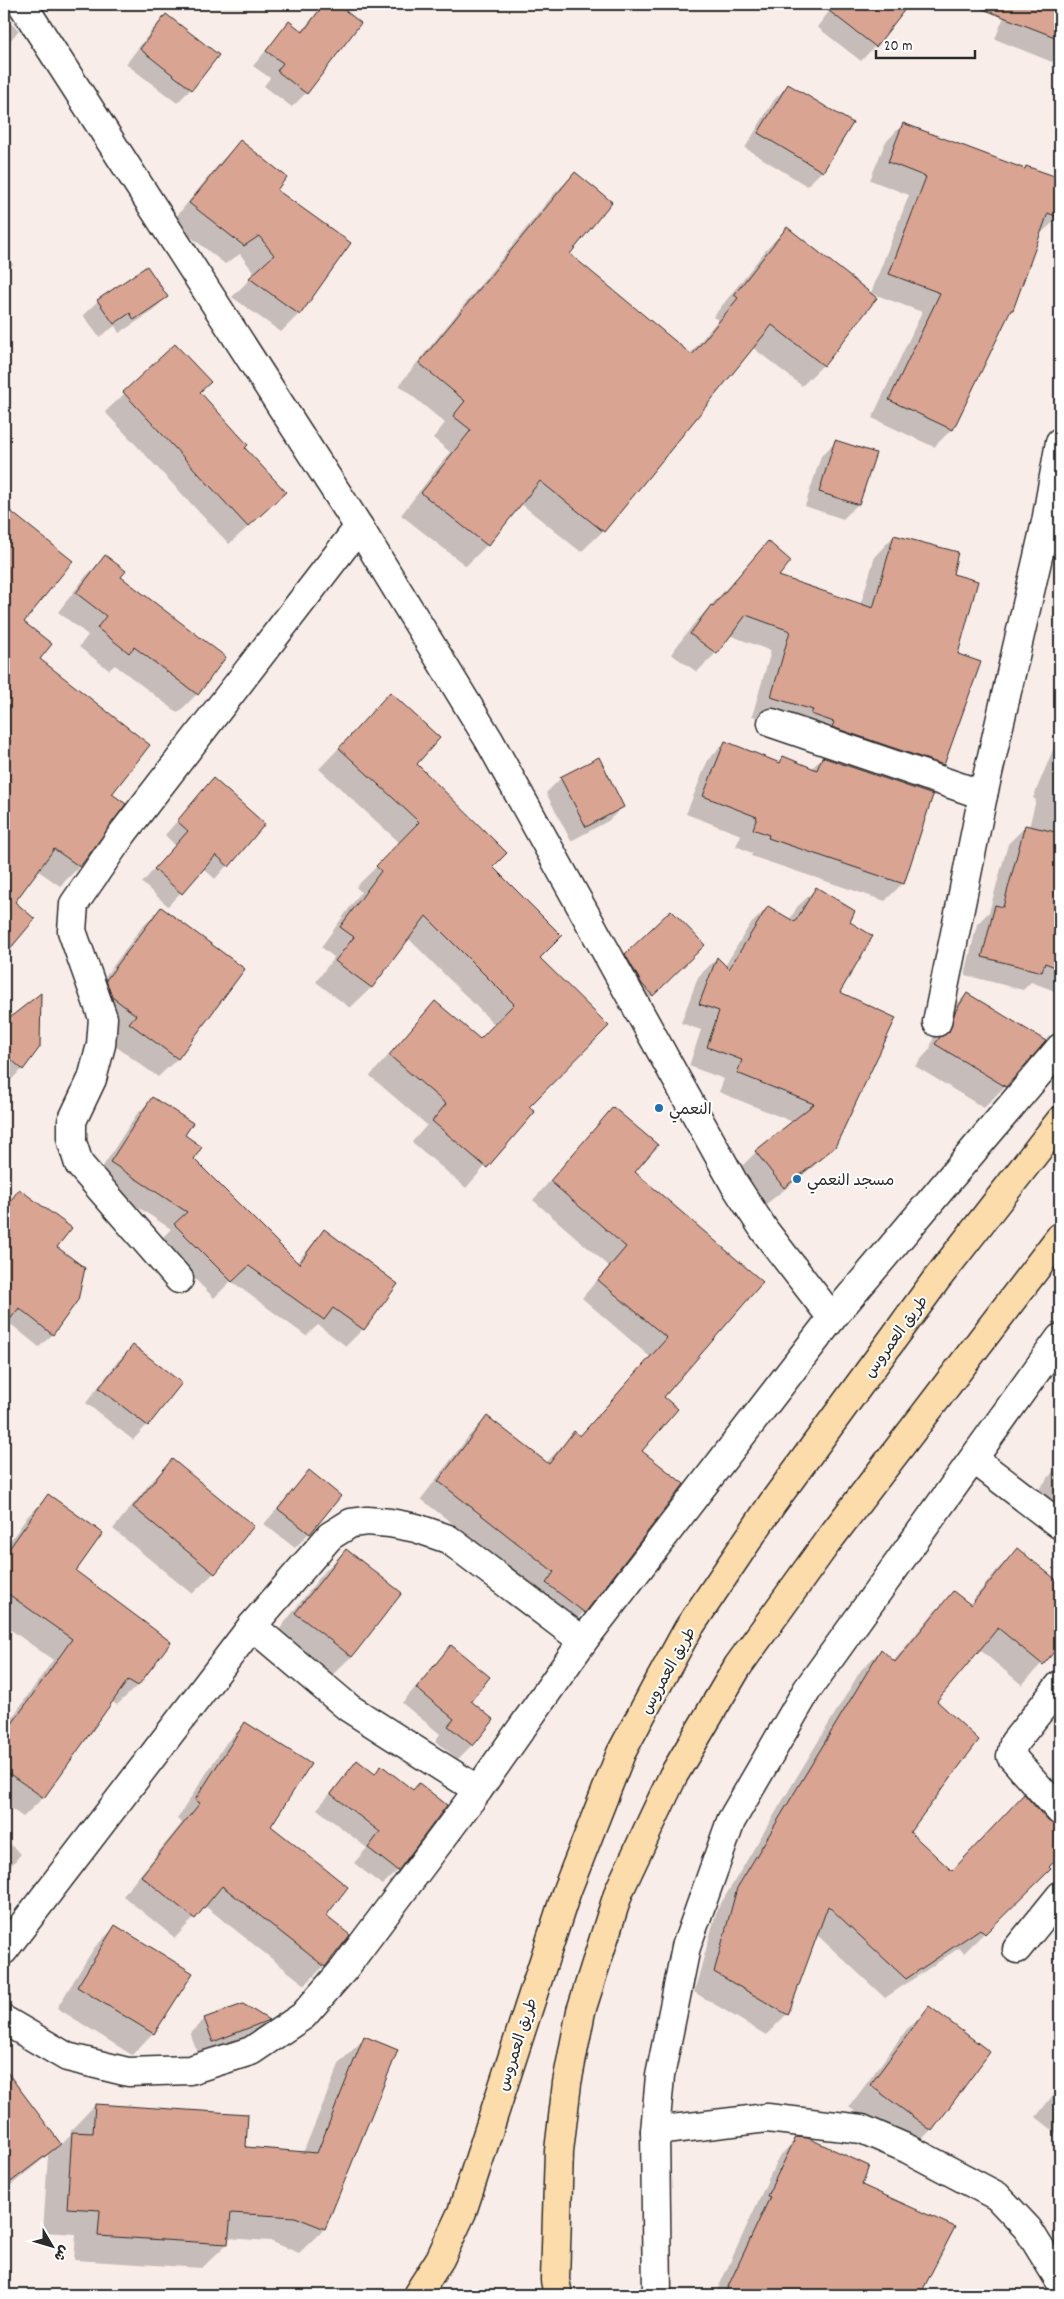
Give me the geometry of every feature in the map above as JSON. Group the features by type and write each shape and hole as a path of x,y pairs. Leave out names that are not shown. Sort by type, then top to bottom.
{"main road":[{"name":"طريق العمروس","path":"417,2295 440,2260 462,2212 567,1890 621,1753 654,1691 688,1629 772,1504 936,1280 1060,1121"},
{"path":"558,2295 556,2280 559,2151 567,2083 581,2011 619,1891 673,1776 738,1666 828,1542 1060,1237"}],"street":[{"path":"22,4 360,527 489,740 735,1185 765,1231 832,1318"},
{"path":"937,1022 983,795 1053,526 1060,442"},
{"path":"179,1279 79,1164 72,1142 72,1121 92,1079 102,1045 103,1018 72,931 74,904 123,833 360,527"},
{"path":"772,723 983,795"},
{"path":"4,2020 67,2057 128,2072 190,2070 251,2051 303,2016 344,1969 478,1790 583,1641 832,1318 1060,1048"},
{"path":"657,2295 655,2131 660,2076 686,1947 732,1821 807,1690 975,1460 1060,1338"},
{"path":"975,1460 1060,1525"},
{"path":"4,1950 252,1626 330,1536 352,1523 367,1521 416,1528 448,1539 583,1641"},
{"path":"252,1626 349,1708 478,1790"},
{"path":"1060,1685 1014,1743 1011,1756 1060,1811"},
{"path":"1016,1950 1060,1896"},
{"path":"655,2131 767,2118 862,2129 908,2149 997,2196 1028,2229 1060,2281"}],"building":[{"path":"324,4 337,4 361,23 307,94 277,71 283,63 266,51 289,21 303,32"},
{"path":"820,4 909,4 876,47"},
{"path":"975,4 1060,4 1060,39 975,6"},
{"path":"166,14 219,55 192,90 140,49"},
{"path":"788,84 853,123 823,172 758,133"},
{"path":"903,123 1025,169 1026,166 1060,178 1060,218 1048,213 1013,310 1011,310 953,430 889,400 940,293 889,274 926,177 888,162"},
{"path":"240,140 287,177 277,190 351,243 300,315 249,278 274,255 259,236 244,246 189,203"},
{"path":"575,172 612,202 570,254 692,355 738,298 734,295 787,227 877,298 824,366 772,325 604,532 540,481 488,546 421,493 471,430 453,416 465,401 419,363"},
{"path":"147,266 168,297 134,320 130,313 114,324 97,300"},
{"path":"175,344 211,382 200,392 248,445 245,448 286,492 248,527 123,392"},
{"path":"835,440 876,453 859,505 819,492"},
{"path":"4,506 73,561 24,622 52,644 40,659 150,745 112,794 126,804 80,867 54,849 15,902 35,919 4,956"},
{"path":"894,535 958,552 953,574 978,581 958,654 981,662 944,765 832,727 834,722 811,714 813,710 771,697 790,631 746,615 717,654 690,634 711,605 713,606 768,541 791,561 779,576 873,608"},
{"path":"105,555 126,571 121,577 226,657 198,695 134,647 129,653 97,628 106,616 76,593"},
{"path":"390,692 440,738 417,764 507,853 493,867 562,936 540,958 609,1026 529,1107 535,1112 487,1168 432,1121 446,1104 389,1055 435,1001 480,1039 514,1004 426,916 372,988 335,961 354,937 340,927 381,871 376,866 419,822 339,748"},
{"path":"725,741 780,763 783,756 817,770 822,757 933,795 904,884 768,838 769,835 753,829 757,817 703,796"},
{"path":"599,757 624,807 586,827 560,777"},
{"path":"213,778 265,824 229,867 216,855 182,894 154,869 188,831 177,821"},
{"path":"1025,825 1060,833 1060,969 1045,963 1042,972 982,957 995,905 1003,907"},
{"path":"816,887 855,911 850,922 873,936 840,992 896,1018 835,1147 784,1188 755,1151 814,1104 737,1073 742,1060 707,1047 719,1011 699,1004 717,957 729,969 768,906 795,922"},
{"path":"161,907 245,969 178,1059 129,1023 136,1015 112,997 106,980"},
{"path":"671,910 705,945 653,996 642,984 625,954"},
{"path":"41,993 40,1047 23,1070 4,1053 4,1022"},
{"path":"967,993 1046,1041 1006,1087 935,1044 940,1037 949,1032 955,1012"},
{"path":"152,1097 193,1123 185,1135 202,1147 194,1159 299,1264 324,1229 398,1284 364,1330 333,1308 324,1320 249,1266 232,1282 174,1224 187,1212 110,1162"},
{"path":"613,1107 658,1145 635,1172 763,1282 664,1397 678,1409 642,1451 684,1484 585,1613 546,1583 554,1572 438,1481 487,1416 549,1464 574,1431 580,1436 667,1338 598,1280 626,1247 550,1181"},
{"path":"19,1189 72,1228 57,1247 85,1268 78,1300 53,1335 19,1308 4,1327 4,1210"},
{"path":"133,1345 182,1383 148,1426 99,1388"},
{"path":"172,1459 254,1526 215,1574 133,1507"},
{"path":"309,1470 341,1496 310,1534 278,1509"},
{"path":"48,1494 103,1533 76,1571 171,1642 138,1686 128,1680 44,1798 4,1770 4,1735 72,1639 4,1591 4,1556"},
{"path":"1017,1548 1060,1583 1060,1645 1043,1665 998,1628 937,1701 979,1740 910,1832 952,1871 1024,1794 1048,1821 1060,1826 1060,1855 1049,1867 1051,1869 985,1934 980,1929 906,1979 828,1906 788,2015 714,1972 737,1888 881,1649 895,1662 953,1591 971,1605"},
{"path":"346,1549 402,1593 352,1657 295,1613"},
{"path":"451,1645 490,1677 471,1701 494,1720 473,1746 448,1726 454,1719 416,1688"},
{"path":"245,1722 311,1764 271,1826 348,1887 326,1916 350,1935 325,1967 222,1886 195,1919 141,1876 200,1803 195,1800"},
{"path":"357,1760 375,1774 381,1765 413,1790 419,1783 447,1805 398,1871 368,1848 380,1832 331,1794"},
{"path":"115,1925 193,1973 154,2034 77,1987"},
{"path":"243,2004 269,2020 213,2042 204,2018"},
{"path":"929,2006 990,2052 932,2131 870,2085"},
{"path":"364,2036 398,2050 325,2229 295,2217 231,2213 228,2244 98,2236 100,2210 67,2208 72,2132 93,2133 95,2104 248,2114 246,2147 317,2153"},
{"path":"4,2068 61,2144 4,2187"},
{"path":"796,2137 808,2138 869,2166 862,2185 955,2227 920,2295 724,2295 770,2197 767,2196"}],"place":[{"name":"النعمي","path":"659,1108"},
{"name":"مسجد النعمي","path":"797,1179"}]}
